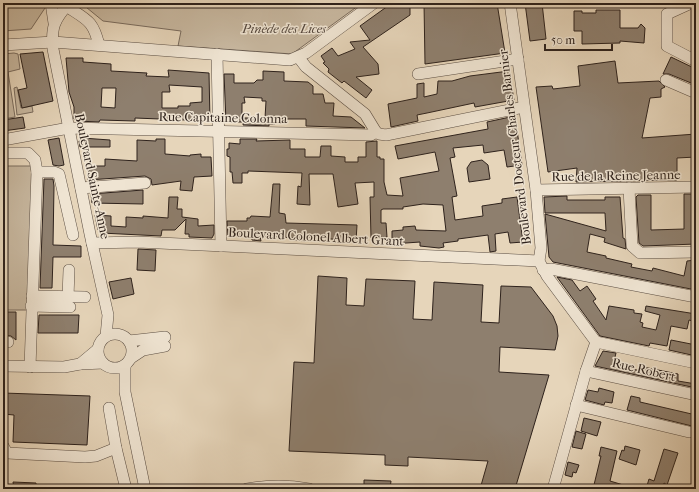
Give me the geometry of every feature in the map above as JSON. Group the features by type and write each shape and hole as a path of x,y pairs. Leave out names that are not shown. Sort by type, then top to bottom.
{"street":[{"name":"Boulevard Sainte-Anne","path":"51,3 54,23 53,42 92,244 108,315 106,336 98,349 99,356 108,365 125,392"},
{"path":"3,45 53,42 287,60 298,58 374,3"},
{"name":"Boulevard Docteur Charles Barnier","path":"510,3 536,190 541,265"},
{"path":"689,4 667,14 666,46 696,61"},
{"path":"54,23 68,5 89,21 95,30 99,45"},
{"path":"217,54 221,246"},
{"path":"298,58 306,67 365,114 376,132"},
{"path":"418,74 518,59"},
{"path":"666,80 696,94"},
{"name":"Rue Capitaine Colonna","path":"3,140 69,128 218,130 371,135 376,132 386,135 524,107"},
{"path":"3,153 28,153 35,160 36,172 30,367"},
{"path":"36,172 54,172 59,174 73,235"},
{"path":"81,188 145,183"},
{"name":"Rue de la Reine Jeanne","path":"536,190 696,187"},
{"path":"629,188 632,246 640,253 696,252"},
{"name":"Boulevard Colonel Albert Grant","path":"92,244 125,241 541,265 552,269 696,297"},
{"path":"541,265 596,342 696,363"},
{"path":"69,270 69,302"},
{"path":"32,301 69,302 85,298"},
{"name":"Boulevard Sainte-Anne","path":"108,315 132,346 128,362 125,392 145,489"},
{"path":"3,366 64,367 80,364 108,365 128,362 143,350 165,341 125,338 114,334 106,336"},
{"path":"553,489 576,405 596,342"},
{"path":"80,364 98,349"},
{"name":"Rue Robert","path":"586,371 696,395"},
{"path":"576,405 689,432"},
{"path":"109,408 116,448 126,489"},
{"path":"4,452 89,457 116,448"},
{"path":"247,489 263,486 292,486 309,489"}],"green space":[{"path":"3,3 41,3 45,8 31,29 3,31"},
{"name":"Pinède des Lices","path":"81,3 362,3 292,54 178,46 181,31 103,21"},
{"path":"3,54 18,54 20,69 8,72 15,117 3,119"},
{"path":"17,87 21,108 32,106 33,112 17,115 14,88"},
{"path":"3,166 33,166 29,310 3,310"}],"building":[{"path":"392,3 410,3 410,15 363,47 378,64 379,74 356,77 372,90 366,98 344,81 342,83 328,72 329,69 323,63 325,62 321,56 332,48 338,56 355,49 350,42 370,40 360,26"},
{"path":"424,3 497,3 505,53 425,64"},
{"path":"525,3 542,3 546,39 530,41"},
{"path":"596,10 620,10 620,28 638,28 641,24 645,28 644,43 620,41 620,43 582,44 582,31 574,31 574,11 582,11 582,13 596,13"},
{"path":"43,52 53,101 22,108 18,90 27,88 20,54"},
{"path":"671,57 696,69 696,85 669,74 663,74"},
{"path":"66,58 83,58 83,62 111,64 111,71 147,73 146,76 169,77 168,70 209,73 210,121 135,118 135,121 77,121 74,119 74,107 69,92","holes":["169,85 202,87 202,102 190,103 190,106 178,106 178,108 162,108 162,92 170,92","102,88 116,88 115,108 101,107"]},
{"path":"615,61 618,83 659,81 665,87 661,89 661,97 650,98 642,138 696,134 696,157 677,158 677,180 576,182 577,168 548,172 536,87 552,86 553,89 580,86 578,66"},
{"path":"263,71 284,72 284,81 308,82 313,86 313,94 323,94 325,103 334,103 333,116 351,117 365,128 306,126 306,119 275,119 275,124 269,124 269,126 243,125 244,118 265,118 266,101 262,101 262,98 244,97 245,103 242,103 242,122 226,122 224,74 234,74 234,83 254,83 257,80 263,80"},
{"path":"509,71 514,100 475,107 474,103 417,115 418,121 391,127 388,104 417,98 417,84 424,83 424,97 437,94 438,81 452,81 470,76"},
{"path":"515,116 522,165 507,167 504,150 484,153 483,145 453,148 455,157 450,158 457,196 452,197 455,220 483,216 482,206 502,203 502,199 517,197 523,242 510,243 508,232 495,234 496,251 490,252 488,235 458,239 458,241 443,243 444,247 439,248 420,246 420,242 392,244 392,231 403,230 403,227 415,226 416,230 446,231 443,205 423,204 403,207 403,209 383,209 381,210 381,223 386,223 387,237 371,238 370,197 374,197 374,182 355,183 358,204 338,207 333,174 309,174 310,205 297,204 298,186 301,187 302,173 248,171 248,173 242,173 242,183 233,183 232,172 230,172 230,157 227,156 229,143 240,144 240,139 257,139 256,141 290,140 290,149 305,149 305,157 320,157 321,146 331,146 331,156 345,157 345,162 358,162 358,157 366,157 366,142 377,141 377,157 384,159 384,182 387,195 403,196 400,178 439,171 435,152 398,159 395,146 488,129 487,122"},
{"path":"23,117 25,128 3,131 3,120"},
{"path":"59,138 64,165 59,166 53,165 48,140"},
{"path":"82,138 110,140 110,147 80,147 79,141"},
{"path":"156,139 165,139 165,154 190,156 201,154 201,157 211,157 212,176 194,177 192,191 180,190 181,181 152,185 151,179 145,176 88,180 89,166 105,166 105,159 137,161 137,140 156,141"},
{"path":"482,160 488,165 490,179 469,182 467,168 471,162"},
{"path":"44,179 53,179 54,186 53,245 81,246 81,257 53,257 52,288 40,288"},
{"path":"273,184 280,184 279,213 285,214 286,223 357,225 356,241 306,237 306,241 295,240 295,238 260,236 261,241 252,240 252,236 228,236 227,221 247,221 247,218 250,218 251,216 270,217"},
{"path":"143,190 143,204 92,203 91,194"},
{"path":"684,194 696,194 696,244 643,246 639,243 636,197 638,195 651,195 651,230 684,229"},
{"path":"567,196 567,200 605,200 605,197 620,197 623,238 625,239 626,249 604,242 605,238 590,234 587,252 632,264 631,267 652,271 653,268 684,276 687,261 696,260 693,275 696,276 696,290 553,262 549,257 545,214 606,231 605,213 545,213 544,197"},
{"path":"169,197 178,197 177,209 182,209 182,217 198,219 198,226 214,225 214,234 212,238 189,237 189,234 185,234 186,219 175,230 162,230 161,236 101,233 98,230 95,215 111,216 111,226 126,227 126,217 143,218 143,216 168,218"},
{"path":"138,249 156,250 155,271 137,270"},
{"path":"318,276 347,278 346,305 364,306 366,279 415,281 413,319 432,320 434,282 483,285 481,322 499,323 501,286 531,287 553,316 557,326 558,336 555,350 500,347 499,372 549,375 515,489 480,489 488,461 408,457 408,466 385,465 385,455 289,451 294,362 314,363"},
{"path":"557,277 572,280 580,291 587,286 596,299 593,301 606,320 609,306 634,310 634,313 642,314 640,322 643,323 642,327 656,330 660,315 645,311 646,306 696,314 696,322 689,320 687,329 671,326 667,346 650,343 649,346 600,336"},
{"path":"131,278 134,294 113,299 109,282"},
{"path":"3,312 16,312 16,340 11,336 3,335"},
{"path":"39,315 79,315 78,333 38,333"},
{"path":"671,340 696,345 696,356 669,350"},
{"path":"603,351 616,353 614,361 621,362 620,367 642,371 643,367 678,374 678,381 696,384 696,388 595,366"},
{"path":"599,388 614,392 612,403 605,402 604,405 585,400 588,390 598,392"},
{"path":"3,393 90,396 87,445 13,442 14,415 3,414"},
{"path":"631,396 640,398 640,402 696,415 696,427 627,410"},
{"path":"584,418 601,422 597,436 581,431"},
{"path":"576,431 586,434 582,449 572,447"},
{"path":"625,446 640,450 636,465 619,459"},
{"path":"601,447 617,451 610,481 630,487 630,489 593,489 601,456 599,456"},
{"path":"664,449 678,453 667,485 664,483 662,489 646,489 649,479 654,481"},
{"path":"568,462 579,465 576,473 573,472 572,477 565,475"},
{"path":"364,480 391,481 390,489 364,489"},
{"path":"13,482 36,483 36,489 14,489"}]}
